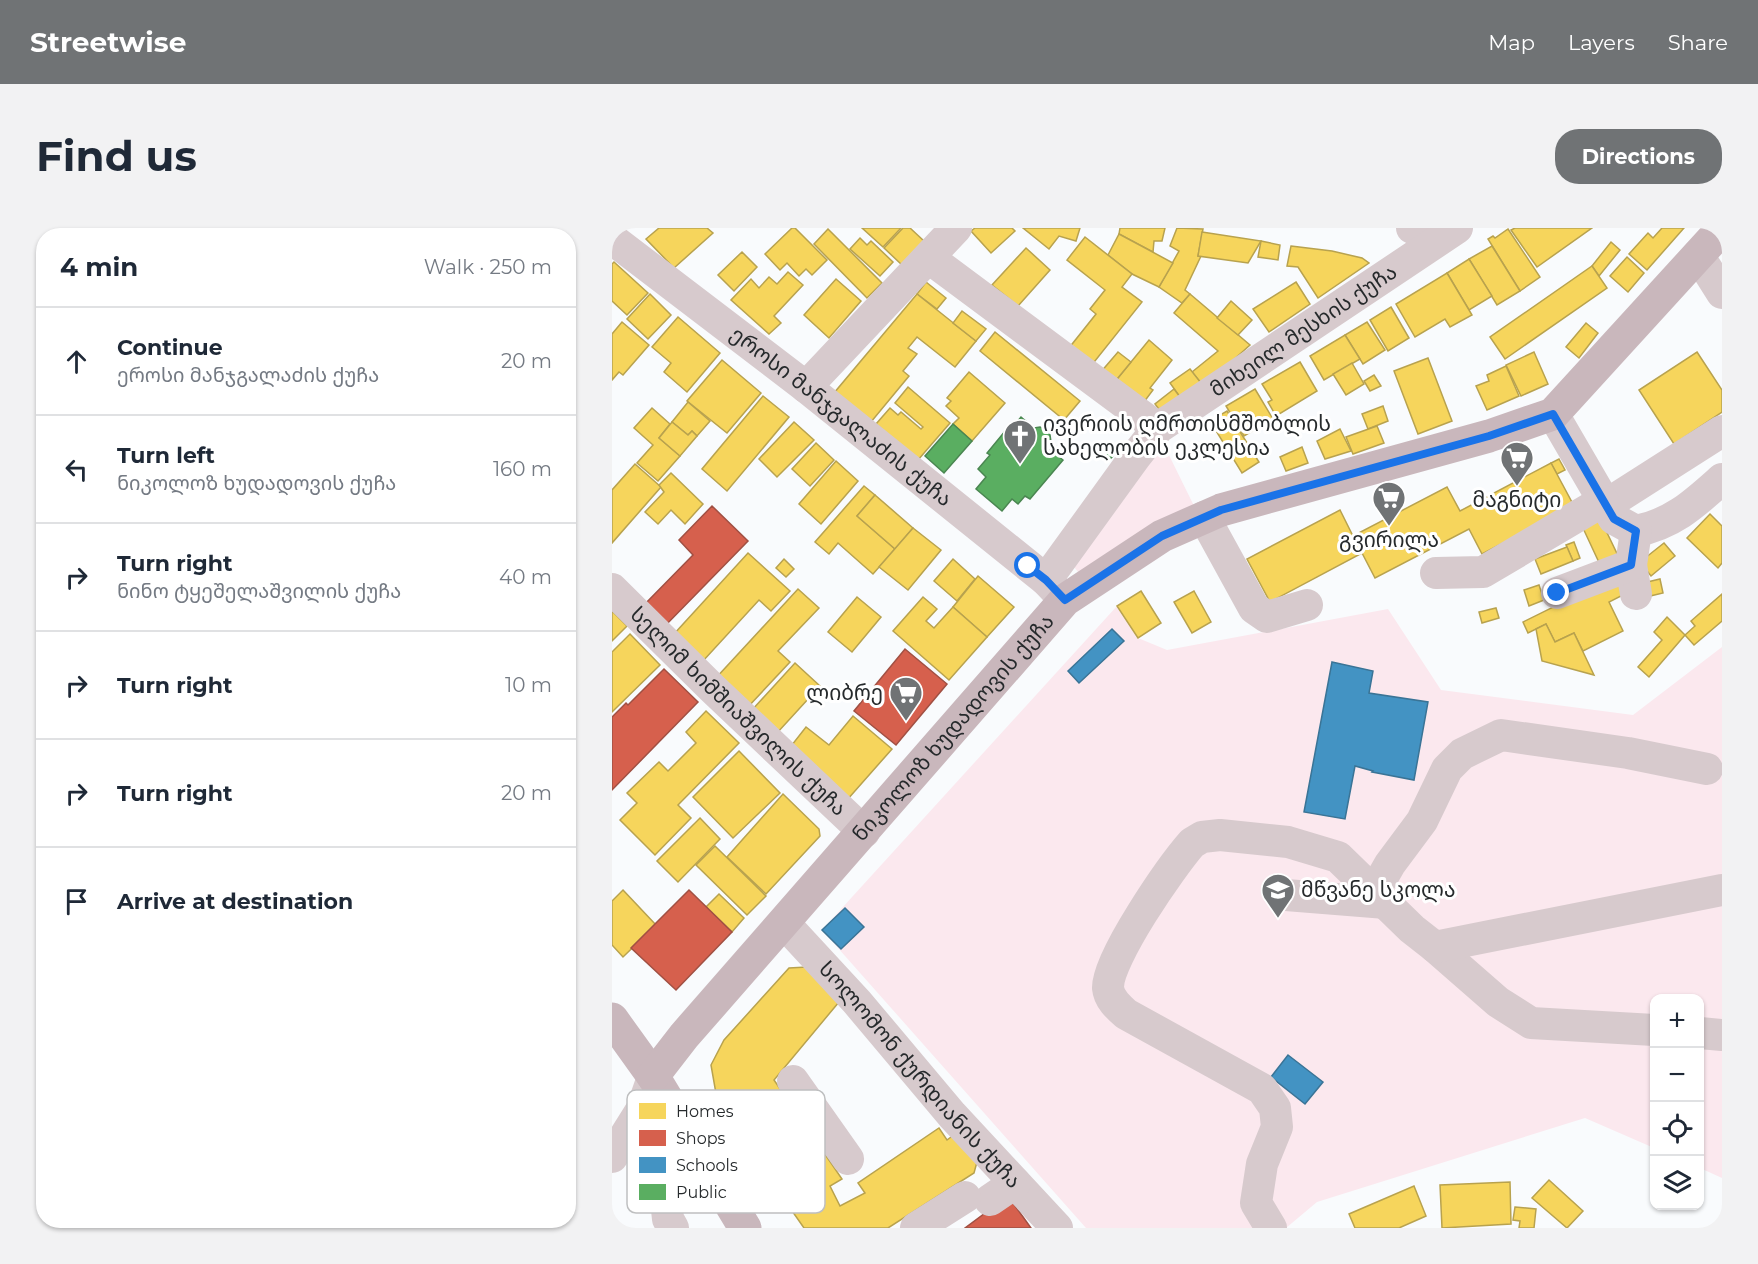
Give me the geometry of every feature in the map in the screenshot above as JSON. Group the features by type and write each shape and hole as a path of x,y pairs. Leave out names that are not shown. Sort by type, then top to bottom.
{"main road":[{"name":"ნიკოლოზ ხუდადოვის ქუჩა","path":"653,1076 684,1036 864,832 1056,590 1162,536 1221,510 1489,436 1553,414 1722,229"},
{"path":"612,1019 661,1090"},
{"path":"736,1213 745,1228"}],"street":[{"path":"612,240 625,228"},
{"path":"806,387 956,228"},
{"name":"მიხეილ მესხის ქუჩა","path":"1056,590 1135,457 1158,428 1417,233 1457,228"},
{"name":"ეროსი მანჯგალაძის ქუჩა","path":"612,240 806,387 1056,590"},
{"path":"1698,255 1722,293"},
{"path":"928,258 1158,428"},
{"path":"1553,414 1614,519 1636,531 1653,528 1685,512 1722,479"},
{"path":"1436,573 1483,572 1604,503 1722,431"},
{"path":"1204,517 1254,608 1267,617 1307,605"},
{"path":"1557,593 1634,579 1636,531"},
{"name":"სელიმ ხიმშიაშვილის ქუჩა","path":"612,589 711,688 864,832"},
{"path":"1380,898 1390,864 1422,821 1447,769 1462,754 1501,735 1628,753 1707,769"},
{"path":"1271,1228 1256,1203 1262,1164 1277,1127 1275,1108 1262,1089 1126,1014 1114,1004 1108,988 1121,946 1183,853 1192,843 1202,837 1220,835 1288,842 1338,857 1412,929 1498,1002 1531,1023 1650,1030"},
{"path":"1435,947 1722,890"},
{"path":"1286,895 1380,898"},
{"name":"სოლომონ ქურდიანის ქუჩა","path":"784,923 857,1002 952,1115 1057,1228"},
{"path":"1704,1033 1722,1035"},
{"path":"653,1076 654,1090"},
{"name":"ნიკოლოზ ხუდადოვის ქუჩა","path":"648,1090 653,1076"},
{"path":"793,1081 797,1090"},
{"name":"ნიკოლოზ ხუდადოვის ქუჩა","path":"612,1156 627,1133"},
{"path":"825,1135 848,1158"},
{"path":"916,1228 1015,1183"},
{"path":"667,1213 673,1228"}],"shaded area":[{"path":"1163,443 1196,510 1084,579 1069,561"},
{"name":"მწვანე სკოლა","path":"1117,606 1138,638 1167,650 1388,609 1441,690 1633,715 1722,647 1722,1178 1704,1170 1704,994 1650,994 1650,1146 1585,1118 1317,1202 1286,1228 1086,1228 822,930"}],"building: Homes":[{"path":"659,228 707,228 713,233 674,268 646,239"},
{"path":"792,228 795,228 827,260 812,275 806,269 799,276 787,263 780,270 765,254"},
{"path":"862,228 901,228 883,247"},
{"path":"903,228 910,228 924,241 902,265 884,248"},
{"path":"975,228 1012,228 1015,231 991,253 971,231"},
{"path":"1023,228 1080,228 1076,241 1059,236 1049,249"},
{"path":"1120,228 1165,228 1162,241 1154,241 1153,252 1119,234"},
{"path":"1177,228 1203,229 1198,256 1201,256 1185,290 1190,294 1182,303 1159,287 1179,251 1170,246"},
{"path":"1515,228 1592,228 1537,267 1511,230"},
{"path":"1662,228 1684,228 1647,270 1629,254 1648,233 1653,238"},
{"path":"828,229 882,283 867,298 814,244"},
{"path":"1508,229 1540,277 1520,291 1488,239 1493,236 1495,238"},
{"path":"1202,232 1261,241 1248,263 1198,256"},
{"path":"1119,234 1173,263 1159,287 1132,274 1108,255"},
{"path":"1085,237 1132,274 1122,287 1142,302 1091,366 1069,348 1096,314 1090,309 1105,290 1067,260"},
{"path":"860,238 867,245 871,241 893,262 880,276 850,249"},
{"path":"1261,241 1280,245 1278,260 1258,257"},
{"path":"1611,242 1620,250 1599,276 1592,266"},
{"path":"1291,246 1332,251 1362,258 1369,263 1318,298 1298,267 1287,266"},
{"path":"1492,246 1520,291 1497,305 1469,259"},
{"path":"1026,248 1050,270 1018,306 992,285"},
{"path":"742,252 757,267 734,291 718,275"},
{"path":"1627,257 1644,273 1628,292 1610,276"},
{"path":"1469,259 1492,296 1469,310 1447,273"},
{"path":"614,262 648,293 627,315 612,301 612,264"},
{"path":"1592,266 1607,288 1505,359 1490,337"},
{"path":"788,272 803,285 774,316 781,323 769,334 731,300 751,279 759,288 769,277 777,284"},
{"path":"1447,273 1472,315 1450,327 1445,319 1415,337 1396,304"},
{"path":"836,279 861,301 829,338 804,315"},
{"path":"926,282 946,298 937,309 917,294"},
{"path":"1296,282 1310,304 1269,332 1253,309"},
{"path":"650,294 671,315 648,339 627,319"},
{"path":"917,294 976,341 955,367 917,337 908,348 917,354 903,371 909,376 871,422 834,393"},
{"path":"1190,294 1250,345 1230,363 1201,383 1192,372 1218,351 1174,313"},
{"path":"1231,301 1252,320 1238,335 1217,318"},
{"path":"1391,307 1409,338 1388,351 1370,320"},
{"path":"962,311 986,329 976,341 953,323"},
{"path":"678,317 720,353 687,392 664,372 671,363 652,347"},
{"path":"622,322 649,345 623,375 619,372 612,380 612,334"},
{"path":"1367,322 1385,350 1363,364 1345,335"},
{"path":"1586,323 1598,333 1579,358 1566,347"},
{"path":"995,332 1080,401 1064,420 980,351"},
{"path":"1345,335 1360,359 1324,380 1310,356"},
{"path":"1149,340 1172,360 1150,388 1153,390 1141,406 1113,384"},
{"path":"1118,352 1131,362 1113,384 1100,373"},
{"path":"1534,352 1548,384 1521,396 1506,365"},
{"path":"1697,352 1722,390 1722,412 1674,444 1639,390"},
{"path":"1428,358 1452,421 1418,434 1394,371"},
{"path":"722,360 761,393 727,433 687,401"},
{"path":"1300,362 1317,391 1276,416 1268,402 1272,400 1262,384"},
{"path":"1352,363 1364,384 1346,395 1333,374"},
{"path":"1506,366 1519,396 1487,410 1476,386 1489,381 1487,375"},
{"path":"1190,369 1201,383 1180,397 1170,383"},
{"path":"969,372 1005,403 972,441 953,424 959,418 946,406 951,401 947,398"},
{"path":"1374,375 1381,386 1370,391 1364,381"},
{"path":"908,387 950,423 918,460 876,424 890,408 898,415 901,412 921,429 923,427 895,403"},
{"path":"1174,389 1180,397 1161,412 1155,404"},
{"path":"1255,389 1273,419 1244,436 1226,406"},
{"path":"763,396 789,417 727,491 702,469"},
{"path":"688,402 710,421 697,436 692,431 688,435 672,422"},
{"path":"1383,406 1388,421 1368,429 1362,414"},
{"path":"652,408 670,424 659,438 680,456 658,481 637,463 653,445 634,428"},
{"path":"1227,411 1259,462 1242,473 1210,421"},
{"path":"672,422 688,435 692,431 697,436 680,456 659,438"},
{"path":"794,422 814,440 777,477 759,459"},
{"path":"1377,426 1384,443 1353,454 1346,437"},
{"path":"1340,429 1351,451 1325,459 1317,441"},
{"path":"816,443 834,460 810,486 792,469"},
{"path":"1302,447 1308,463 1286,471 1280,457"},
{"path":"1559,459 1565,470 1557,474 1551,463"},
{"path":"836,461 858,481 821,524 799,504"},
{"path":"1551,463 1574,506 1482,554 1469,529 1375,578 1362,553 1270,602 1247,559 1340,510 1353,536 1447,487 1460,511"},
{"path":"635,464 661,487 612,543 612,490"},
{"path":"671,473 703,504 685,524 671,510 658,524 645,512 664,492 659,485"},
{"path":"864,486 875,495 857,516 895,549 873,574 838,543 829,554 815,542"},
{"path":"875,495 913,528 895,549 857,516"},
{"path":"1710,514 1722,526 1722,563 1718,568 1687,538"},
{"path":"1600,518 1621,562 1603,571 1582,526"},
{"path":"913,528 941,550 908,590 879,567"},
{"path":"1574,542 1580,558 1573,561 1566,545"},
{"path":"1664,543 1675,556 1651,576 1640,562"},
{"path":"1567,547 1573,561 1541,574 1535,559"},
{"path":"748,553 790,591 771,611 759,600 703,661 674,634"},
{"path":"784,559 794,569 786,577 776,568"},
{"path":"953,559 975,579 957,601 934,581"},
{"path":"1618,575 1627,593 1609,602 1623,631 1583,651 1574,633 1555,642 1546,624 1528,633 1523,622"},
{"path":"978,576 1014,607 987,637 953,607"},
{"path":"1660,579 1663,593 1646,597 1643,583"},
{"path":"1539,585 1544,600 1529,606 1524,590"},
{"path":"798,589 819,608 778,651 790,662 747,708 715,679"},
{"path":"1141,591 1161,623 1138,638 1117,606"},
{"path":"1194,591 1211,622 1192,633 1174,602"},
{"path":"1722,594 1722,621 1694,645 1685,635 1695,626 1691,621"},
{"path":"857,597 881,617 852,652 828,632"},
{"path":"923,597 937,609 926,621 934,628 953,607 987,637 949,680 893,631"},
{"path":"1496,608 1499,618 1482,623 1479,612"},
{"path":"612,611 627,626 612,641"},
{"path":"1667,617 1685,635 1649,677 1638,667 1662,640 1654,632"},
{"path":"1546,624 1555,642 1574,633 1594,675 1542,661 1536,629"},
{"path":"630,634 660,665 612,712 612,652"},
{"path":"795,663 820,686 777,733 752,710"},
{"path":"706,711 739,743 678,805 691,818 655,855 620,820 637,803 627,793 659,762 668,771 696,743 686,732"},
{"path":"853,716 892,749 847,800 784,755 806,727 829,745"},
{"path":"739,751 780,793 733,838 693,797"},
{"path":"783,794 819,829 820,836 766,894 727,857"},
{"path":"700,818 720,839 678,882 657,861"},
{"path":"715,846 766,896 747,915 696,865"},
{"path":"623,890 656,925 623,957 612,945 612,901"},
{"path":"719,894 744,918 732,932 706,907"},
{"path":"807,967 839,1002 774,1080 781,1090 715,1090 711,1065 724,1040 789,968"},
{"path":"939,1128 947,1140 955,1134 977,1162 974,1173 888,1228 804,1228 794,1213 825,1213 825,1154 842,1179 830,1186 840,1206 865,1193 858,1183"},
{"path":"1549,1180 1583,1211 1567,1228 1532,1198"},
{"path":"1510,1182 1511,1224 1442,1228 1440,1185"},
{"path":"1414,1186 1426,1216 1399,1228 1355,1228 1349,1214"},
{"path":"1515,1207 1536,1209 1534,1228 1519,1228 1520,1221 1513,1220"}],"building: Shops":[{"path":"712,506 748,541 663,628 642,607 693,555 679,540"},
{"path":"905,649 947,684 896,745 854,711"},
{"path":"664,669 698,702 612,790 612,717 626,703 628,705"},
{"path":"689,890 732,932 676,990 631,948"},
{"path":"1008,1196 1031,1228 965,1228"}],"building: Schools":[{"path":"1112,629 1124,641 1079,683 1068,671"},
{"path":"1332,662 1373,671 1369,693 1428,702 1414,780 1372,772 1355,766 1345,819 1304,812"},
{"path":"845,908 864,927 841,949 822,930"},
{"path":"1288,1055 1323,1082 1305,1104 1271,1077"}],"building: Public":[{"name":"ივერიის ღმრთისმშობლის სახელობის ეკლესია","path":"1021,417 1034,428 1040,427 1047,430 1051,442 1062,452 1058,456 1063,460 1030,499 1025,496 1018,504 1012,499 1002,511 976,489 986,477 978,469 990,455 987,453 1006,430 1009,432"},
{"path":"953,424 972,441 944,473 925,456"},
{"path":"1105,443 1116,453 1107,462 1096,452"}],"place":[{"name":"ივერიის ღმრთისმშობლის სახელობის ეკლესია","path":"1020,465"},
{"name":"მაგნიტი","path":"1517,487"},
{"name":"გვირილა","path":"1389,527"},
{"name":"ლიბრე","path":"906,722"},
{"name":"მწვანე სკოლა","path":"1278,919"}],"route":[{"path":"1028,566 1046,580 1065,600 1162,536 1221,510 1489,436 1553,414 1614,519 1636,531 1631,565 1557,593"}]}
